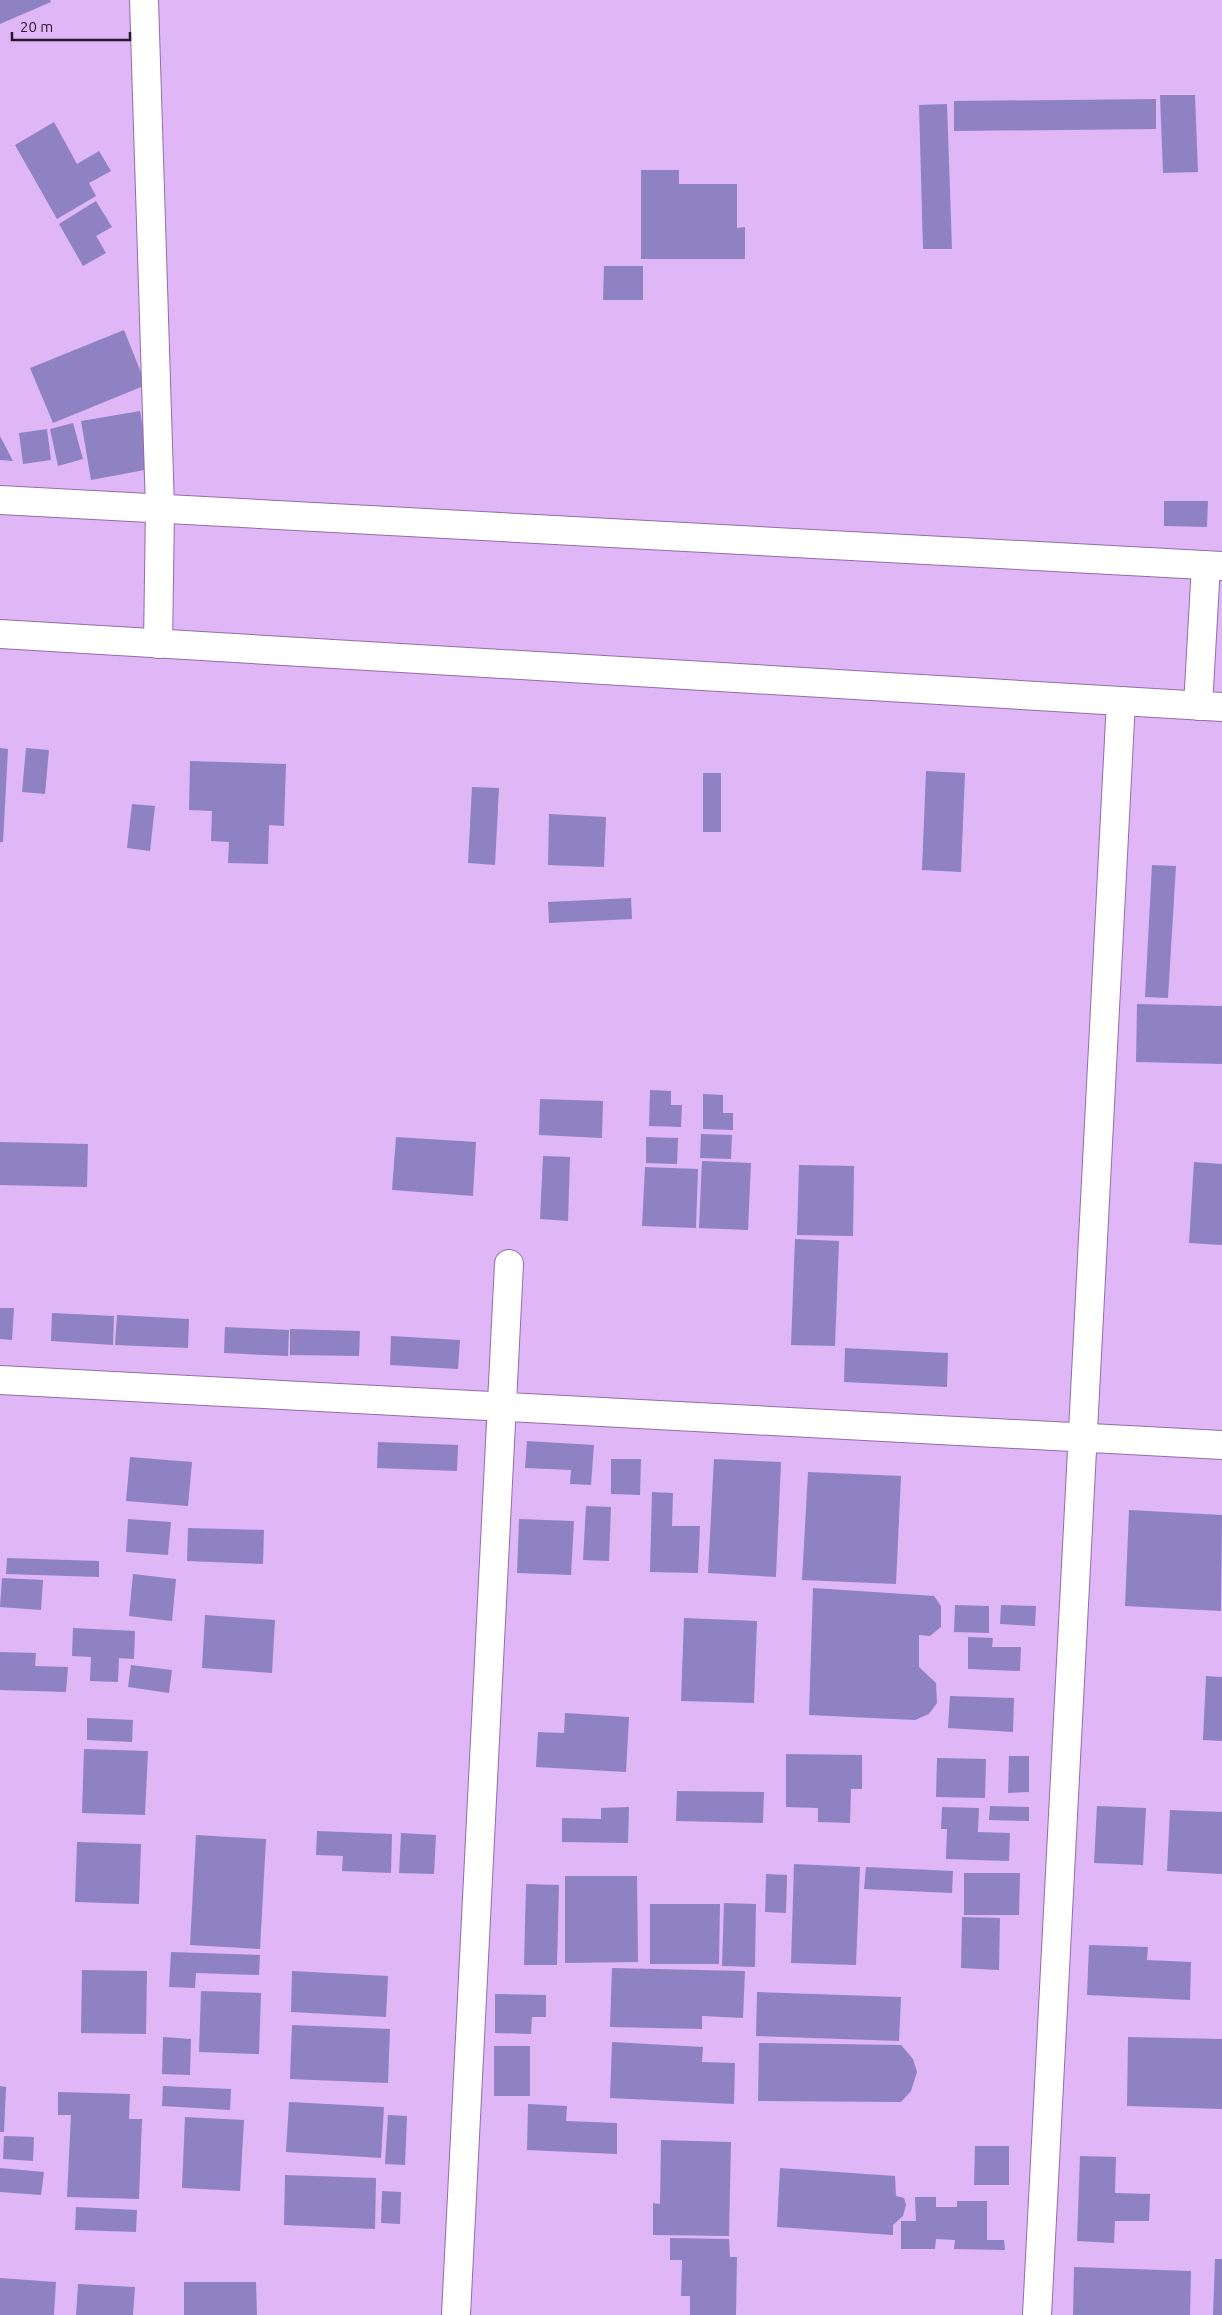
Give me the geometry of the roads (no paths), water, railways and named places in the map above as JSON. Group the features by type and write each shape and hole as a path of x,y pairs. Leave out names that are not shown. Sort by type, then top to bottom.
{"street":[{"path":"144,0 160,508 158,644"},
{"path":"0,500 1214,566 1210,707 0,634"},
{"path":"1037,2315 1121,701"},
{"path":"456,2315 509,1264"},
{"path":"0,1380 1222,1445"}]}
